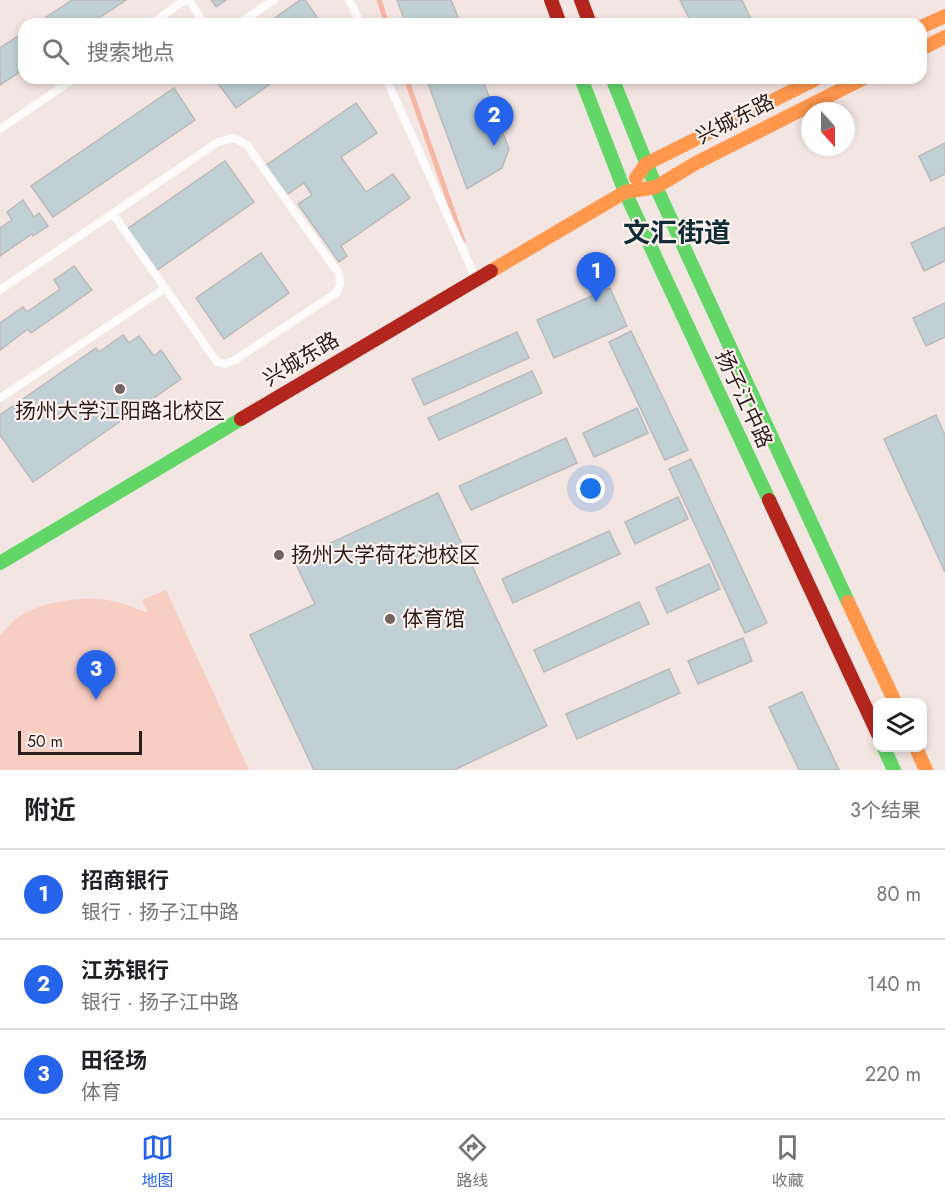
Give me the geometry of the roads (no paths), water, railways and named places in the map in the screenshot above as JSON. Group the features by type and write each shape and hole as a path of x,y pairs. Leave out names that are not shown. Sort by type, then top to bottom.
{"main road":[{"path":"551,0 558,18"},
{"path":"581,0 588,18"},
{"path":"927,24 945,16"},
{"path":"927,46 945,37"},
{"name":"扬子江中路","path":"583,84 625,192 873,723"},
{"name":"扬子江中路","path":"614,84 656,187 893,698"},
{"name":"兴城东路","path":"625,192 646,164 806,84"},
{"name":"兴城东路","path":"0,563 625,192 656,187 696,163 852,84"},
{"path":"886,752 894,770"},
{"path":"918,752 926,770"}],"lane":[{"path":"160,18 187,0 200,18"},
{"path":"247,18 274,0"},
{"path":"349,0 358,18"},
{"path":"0,129 67,84"},
{"path":"389,84 476,280"},
{"path":"0,290 218,142 234,138 247,145 339,274 340,284 336,293 235,360 225,364 217,362 113,214"},
{"path":"0,398 164,289"}],"waterway":[{"path":"379,0 385,18"},
{"path":"408,84 463,241"}],"place":[{"name":"江苏银行","path":"494,146"},
{"name":"招商银行","path":"596,302"},
{"name":"扬州大学江阳路北校区","path":"120,389"},
{"name":"扬州大学荷花池校区","path":"279,555"},
{"name":"体育馆","path":"390,619"},
{"name":"田径场","path":"96,700"}],"district":[{"name":"文汇街道","path":"677,233"}]}
